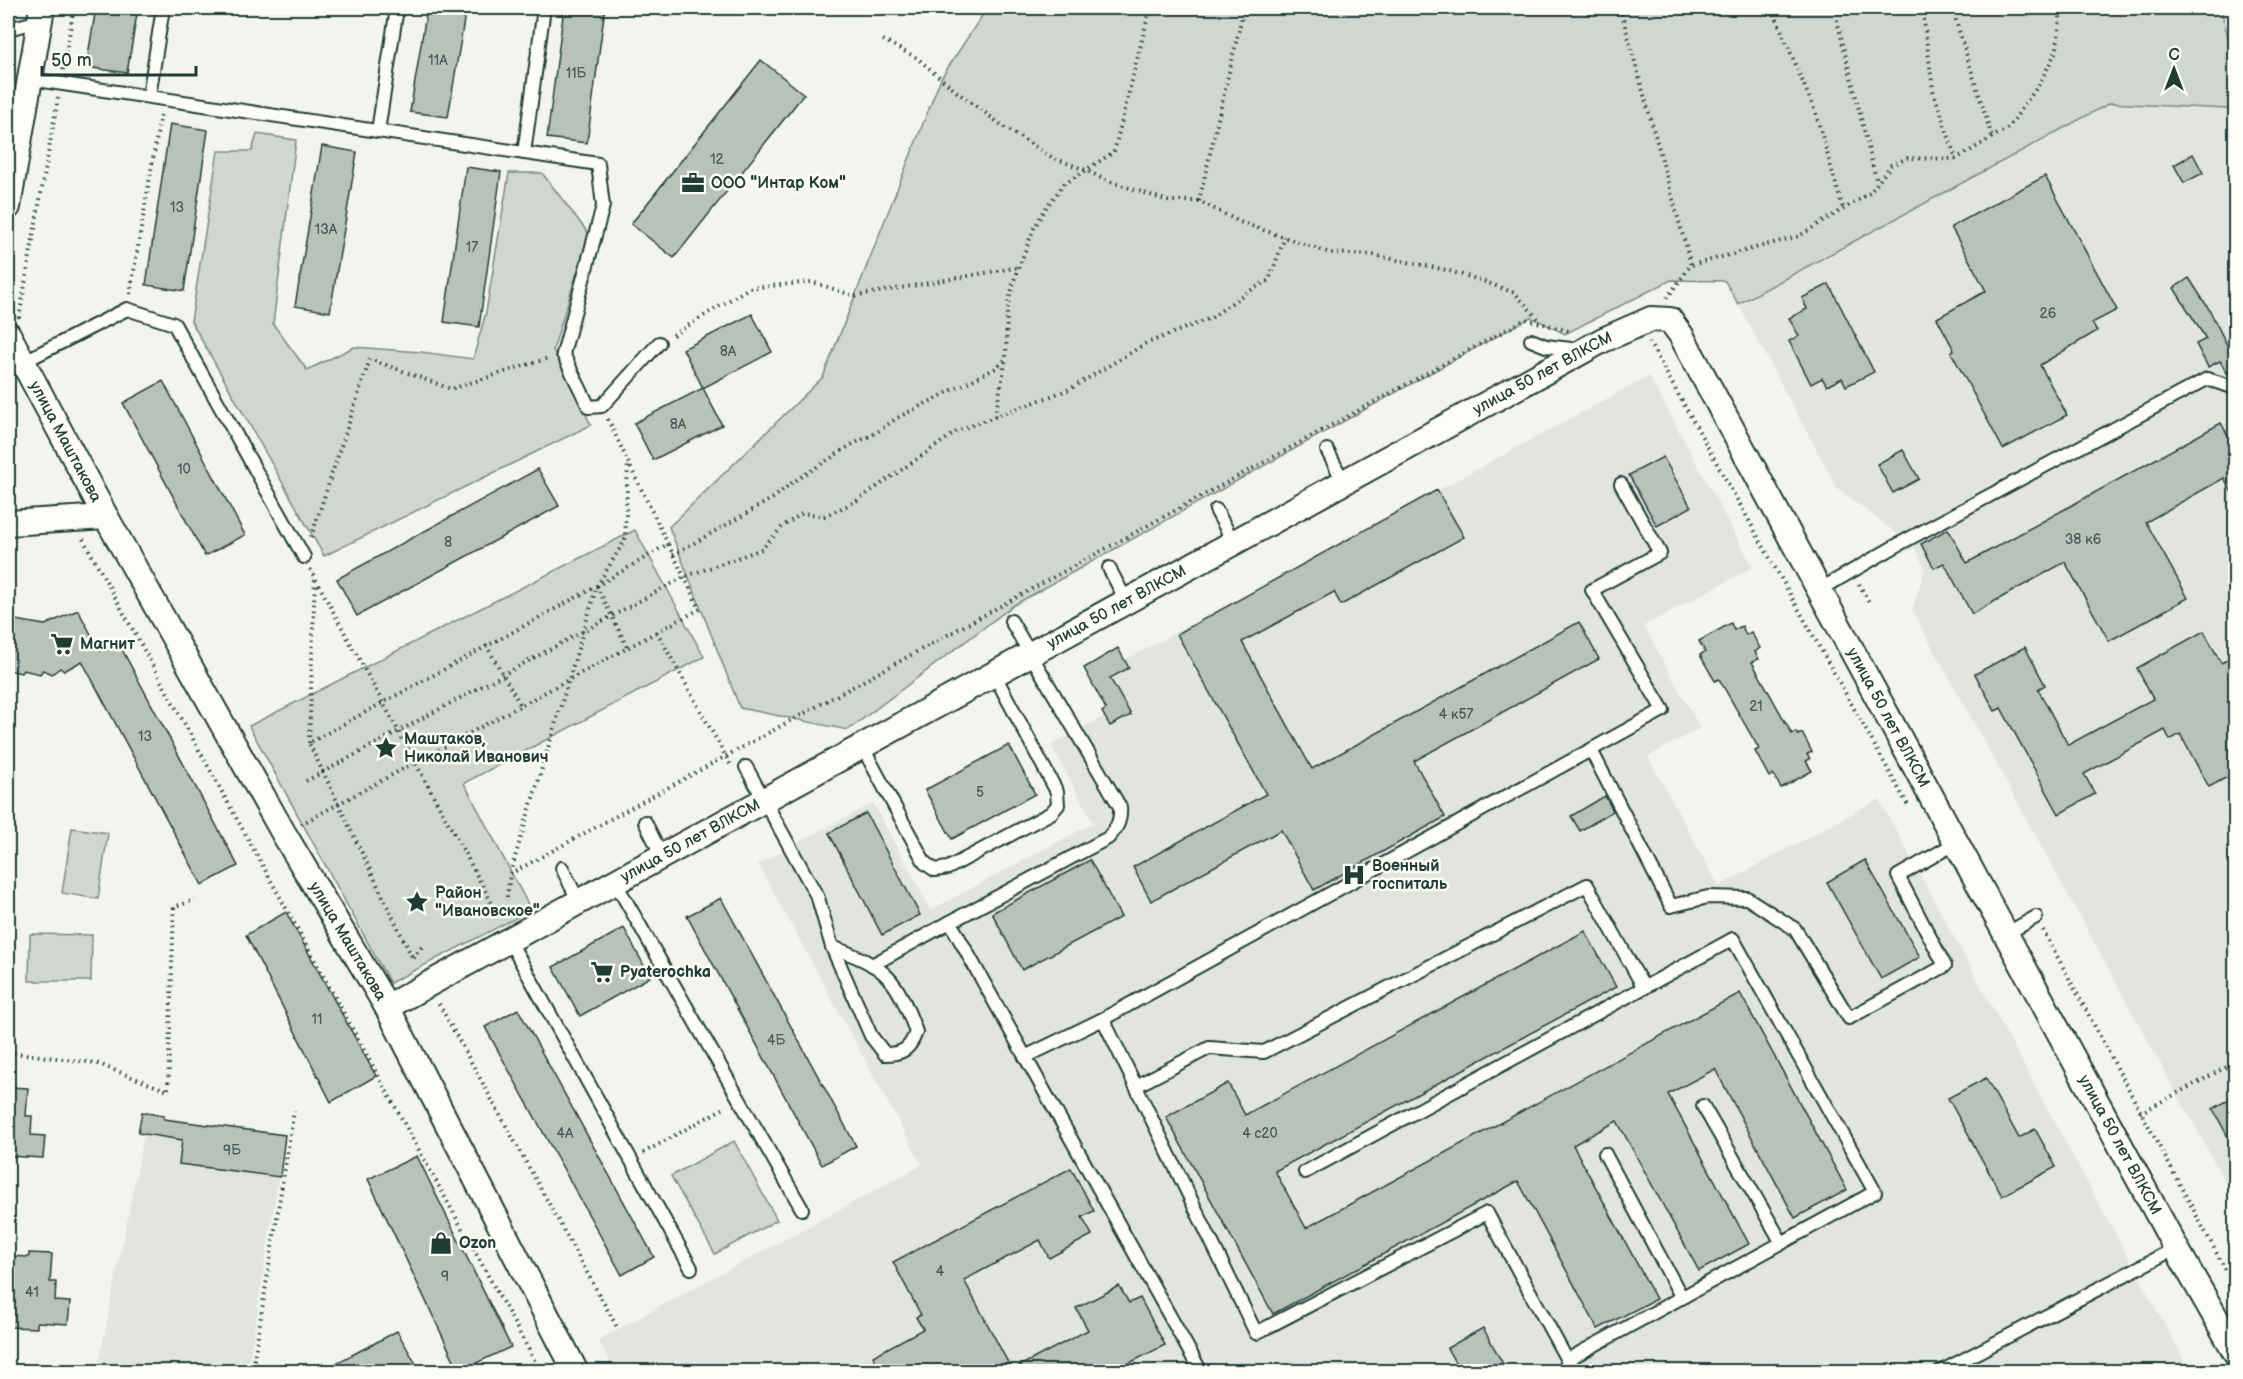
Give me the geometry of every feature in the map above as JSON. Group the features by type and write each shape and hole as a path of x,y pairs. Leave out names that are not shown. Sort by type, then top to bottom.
{"street":[{"path":"8,207 41,14"},
{"name":"улица 50 лет ВЛКСМ","path":"387,1007 1603,340 1650,330 1670,320 1681,335 2235,1353"},
{"name":"улица Маштакова","path":"15,347 106,517 284,834 387,1007 576,1371"},
{"name":"улица Маштакова","path":"8,523 106,517"}],"lane":[{"path":"149,96 163,8"},
{"path":"378,131 397,8"},
{"path":"524,153 544,8"},
{"path":"8,29 41,14"},
{"path":"30,78 598,164 603,206 563,354 590,407 602,406 659,344"},
{"path":"15,347 127,309 174,324 304,556"},
{"path":"1531,340 1546,346 1587,350"},
{"path":"1820,590 2207,379 2235,388"},
{"path":"1327,450 1344,483"},
{"path":"1025,1057 1103,1019 1663,710 1592,590 1660,553 1621,484"},
{"path":"1216,510 1234,543"},
{"path":"1109,568 1127,602"},
{"path":"872,964 1108,838 1117,828 1120,807 1011,621"},
{"path":"862,746 925,863 935,870 948,868 1051,813 1058,805 1057,792 994,674"},
{"path":"1591,750 1671,906 1708,897 1747,898 1795,929 1849,1018 1945,966 1898,876 1956,843"},
{"path":"746,767 762,800 818,898 832,947 871,1036 885,1053 905,1050 912,1044 916,1032 902,995 890,976 872,964 832,947"},
{"path":"645,822 662,856"},
{"path":"562,868 579,902"},
{"path":"615,882 802,1209"},
{"path":"1136,1086 1209,1048 1264,1052 1587,885 1644,988"},
{"path":"2006,934 2036,917"},
{"path":"950,922 1201,1371"},
{"path":"1103,1019 1256,1333 1487,1213 1567,1360 1875,1192 1734,939 1305,1172"},
{"path":"509,940 691,1268"},
{"path":"1703,1106 1782,1243"},
{"path":"1605,1154 1682,1298"},
{"path":"1940,1371 2176,1248"}],"path":[{"path":"15,347 74,8"},
{"path":"994,416 1006,359 1007,309 1019,267 1034,228 1064,184 1114,152 1150,8"},
{"path":"1199,201 1244,8"},
{"path":"1620,8 1691,265"},
{"path":"1772,8 1816,114 1843,209"},
{"path":"1834,8 1877,184"},
{"path":"1919,8 1924,21 1933,90 1956,159"},
{"path":"1952,8 1992,137"},
{"path":"1638,341 1650,330 1691,265 1798,236 1870,193 1891,165 1908,158 1956,159 2008,128 2040,83 2057,49 2061,8"},
{"path":"883,40 917,58 957,92 1007,129 1053,158 1103,179 1168,201 1199,201 1240,222 1330,254 1373,255 1446,270 1480,280 1515,293 1540,321"},
{"path":"127,309 164,99"},
{"path":"306,781 684,577 762,549 783,526 803,513 824,516 855,502 959,430 1070,388 1145,344 1211,318 1244,294 1269,280 1285,237"},
{"path":"659,344 749,288 812,282 855,296 1019,267"},
{"path":"510,874 1526,320 1570,331"},
{"path":"304,556 370,359 451,389 563,354"},
{"path":"673,555 775,497 790,484 851,445 876,433 897,418 996,368 1006,359"},
{"path":"338,803 700,609 602,406"},
{"path":"507,897 510,874 597,586 625,540 628,462"},
{"path":"81,535 541,1371"},
{"path":"309,743 597,586 668,544"},
{"path":"1852,571 1869,604"},
{"path":"493,905 315,578 309,743 413,959 618,1329"},
{"path":"597,586 628,649"},
{"path":"657,632 732,767"},
{"path":"486,645 521,706"},
{"path":"8,1052 96,1064 168,1091 174,907 195,900"},
{"path":"2036,917 2235,1289"},
{"path":"413,959 423,945"},
{"path":"2140,1113 2235,1062"},
{"path":"631,1160 739,1099"},
{"path":"252,1371 294,1111"}],"shaded area":[{"path":"987,8 2224,8 2222,13 2235,65 2235,104 2226,109 2110,103 1738,304 1725,281 1671,280 1565,334 1531,317 1014,605 848,730 740,708 669,527 823,377 941,78"},
{"path":"2110,103 2226,109 2235,104 2235,1200 1912,610 1925,569 1915,548 1907,552 1895,532 1837,488 1738,304"},
{"path":"257,134 296,140 273,324 307,370 354,347 473,359 486,312 509,173 542,173 589,234 553,350 591,425 324,556 191,321 218,151 252,151"},
{"name":"Военный госпиталь","path":"1649,376 1753,567 1644,626 1700,728 1648,757 1719,886 1879,799 2190,1371 615,1372 598,1340 922,1165 758,864 873,803 931,910 1093,823 1051,745 1104,716 1110,727 1131,715 1111,678 1129,668 1125,660"},
{"path":"635,530 704,657 464,783 531,910 390,983 249,726"},
{"path":"72,828 108,833 98,899 62,893"},
{"path":"30,934 92,935 91,981 29,981"},
{"path":"142,1112 164,1116 163,1126 184,1122 285,1135 248,1371 97,1372 144,1135 138,1133"},
{"path":"734,1141 777,1220 715,1254 671,1176"}],"building":[{"path":"96,8 138,8 127,73 86,67"},
{"path":"427,8 466,8 448,117 410,112"},
{"path":"564,8 605,8 587,143 547,138"},
{"path":"761,60 804,94 674,258 631,224"},
{"path":"170,124 208,130 184,291 146,285"},
{"path":"322,146 357,152 330,312 295,306"},
{"path":"2193,154 2203,173 2184,183 2174,165"},
{"path":"466,167 501,172 479,327 444,322"},
{"path":"2045,176 2117,310 2092,323 2097,331 2040,365 2067,415 2003,449 1951,352 1954,350 1937,318 1986,291 1951,227"},
{"path":"2189,278 2209,309 2235,361 2235,368 2227,373 2220,361 2208,367 2196,344 2206,339 2174,288"},
{"path":"1829,284 1874,372 1846,386 1842,378 1827,386 1822,378 1811,384 1789,341 1799,336 1789,318 1807,309 1802,298"},
{"path":"752,314 772,352 703,388 683,349"},
{"path":"163,381 245,535 205,556 123,403"},
{"path":"703,388 722,425 653,460 634,423"},
{"path":"2221,423 2235,448 2235,498 2224,478 2146,522 2188,598 2109,641 2065,562 1972,614 1944,563 1934,568 1921,544 1948,529 1967,563"},
{"path":"1903,450 1919,479 1893,493 1877,464"},
{"path":"1663,457 1691,507 1657,526 1629,475"},
{"path":"538,469 559,506 357,616 337,579"},
{"path":"1437,490 1464,537 1341,605 1334,592 1242,642 1312,769 1579,622 1599,659 1414,761 1445,817 1314,890 1281,830 1151,901 1133,867 1266,794 1177,634"},
{"path":"78,610 100,651 118,642 238,866 202,885 82,661 64,671 60,668 52,674 43,670 40,674 23,670 21,673 8,670 10,619 45,625"},
{"path":"1731,623 1734,630 1742,626 1746,635 1751,632 1760,648 1755,652 1759,659 1752,662 1792,734 1802,733 1812,752 1807,754 1810,759 1806,761 1812,771 1781,788 1773,774 1769,777 1755,751 1759,749 1719,679 1715,681 1700,655 1705,652 1699,641"},
{"path":"2204,631 2221,663 2235,656 2235,698 2228,702 2235,716 2235,773 2209,787 2180,734 2170,740 2165,730 2084,774 2095,794 2059,814 2001,708 1995,711 1975,674 2025,647 2045,685 2038,689 2068,745 2153,699 2137,668"},
{"path":"1118,648 1129,668 1110,678 1131,715 1110,726 1102,712 1106,709 1084,668"},
{"path":"1009,745 1035,794 952,839 925,790"},
{"path":"1605,796 1613,811 1580,831 1571,816"},
{"path":"866,813 920,915 882,935 829,833"},
{"path":"1090,860 1121,917 1022,970 992,913"},
{"path":"1865,860 1920,957 1881,979 1827,882"},
{"path":"721,898 856,1146 822,1165 687,916"},
{"path":"286,912 376,1076 331,1102 246,935"},
{"name":"Pyaterochka","path":"624,928 650,977 580,1016 553,967"},
{"path":"1585,931 1616,987 1275,1171 1306,1228 1740,993 1847,1190 1795,1218 1715,1069 1668,1094 1749,1244 1699,1271 1617,1121 1573,1145 1656,1299 1598,1329 1518,1181 1273,1314 1166,1117 1228,1083 1245,1115"},
{"path":"518,1009 654,1257 622,1275 485,1027"},
{"path":"1986,1078 2019,1138 2035,1129 2056,1167 2002,1196 1948,1098"},
{"path":"8,1087 28,1088 26,1116 32,1116 31,1135 45,1136 43,1158 8,1156"},
{"path":"2235,1096 2235,1150 2213,1109"},
{"path":"142,1112 164,1116 164,1119 285,1135 280,1177 179,1164 182,1140 138,1133"},
{"path":"417,1156 511,1347 459,1371 368,1179"},
{"path":"1071,1168 1094,1211 1082,1217 1092,1235 1049,1258 1040,1240 964,1280 1012,1370 1088,1330 1076,1308 1119,1286 1129,1303 1140,1298 1165,1345 1114,1371 881,1371 873,1356 923,1329 916,1317 921,1315 893,1262"},
{"path":"29,1253 52,1254 50,1282 56,1282 55,1301 70,1302 68,1324 37,1322 37,1328 8,1327 8,1256 29,1257"},
{"path":"1483,1328 1507,1371 1460,1371 1447,1348"},
{"path":"397,1331 420,1371 321,1371 375,1343"}],"place":[{"name":"ООО \"Интар Ком\"","path":"693,183"},
{"name":"Магнит","path":"62,644"},
{"name":"Маштаков, Николай Иванович","path":"386,748"},
{"name":"Военный госпиталь","path":"1354,875"},
{"name":"Район \"Ивановское\"","path":"417,902"},
{"name":"Pyaterochka","path":"602,972"},
{"name":"Ozon","path":"441,1243"}]}
